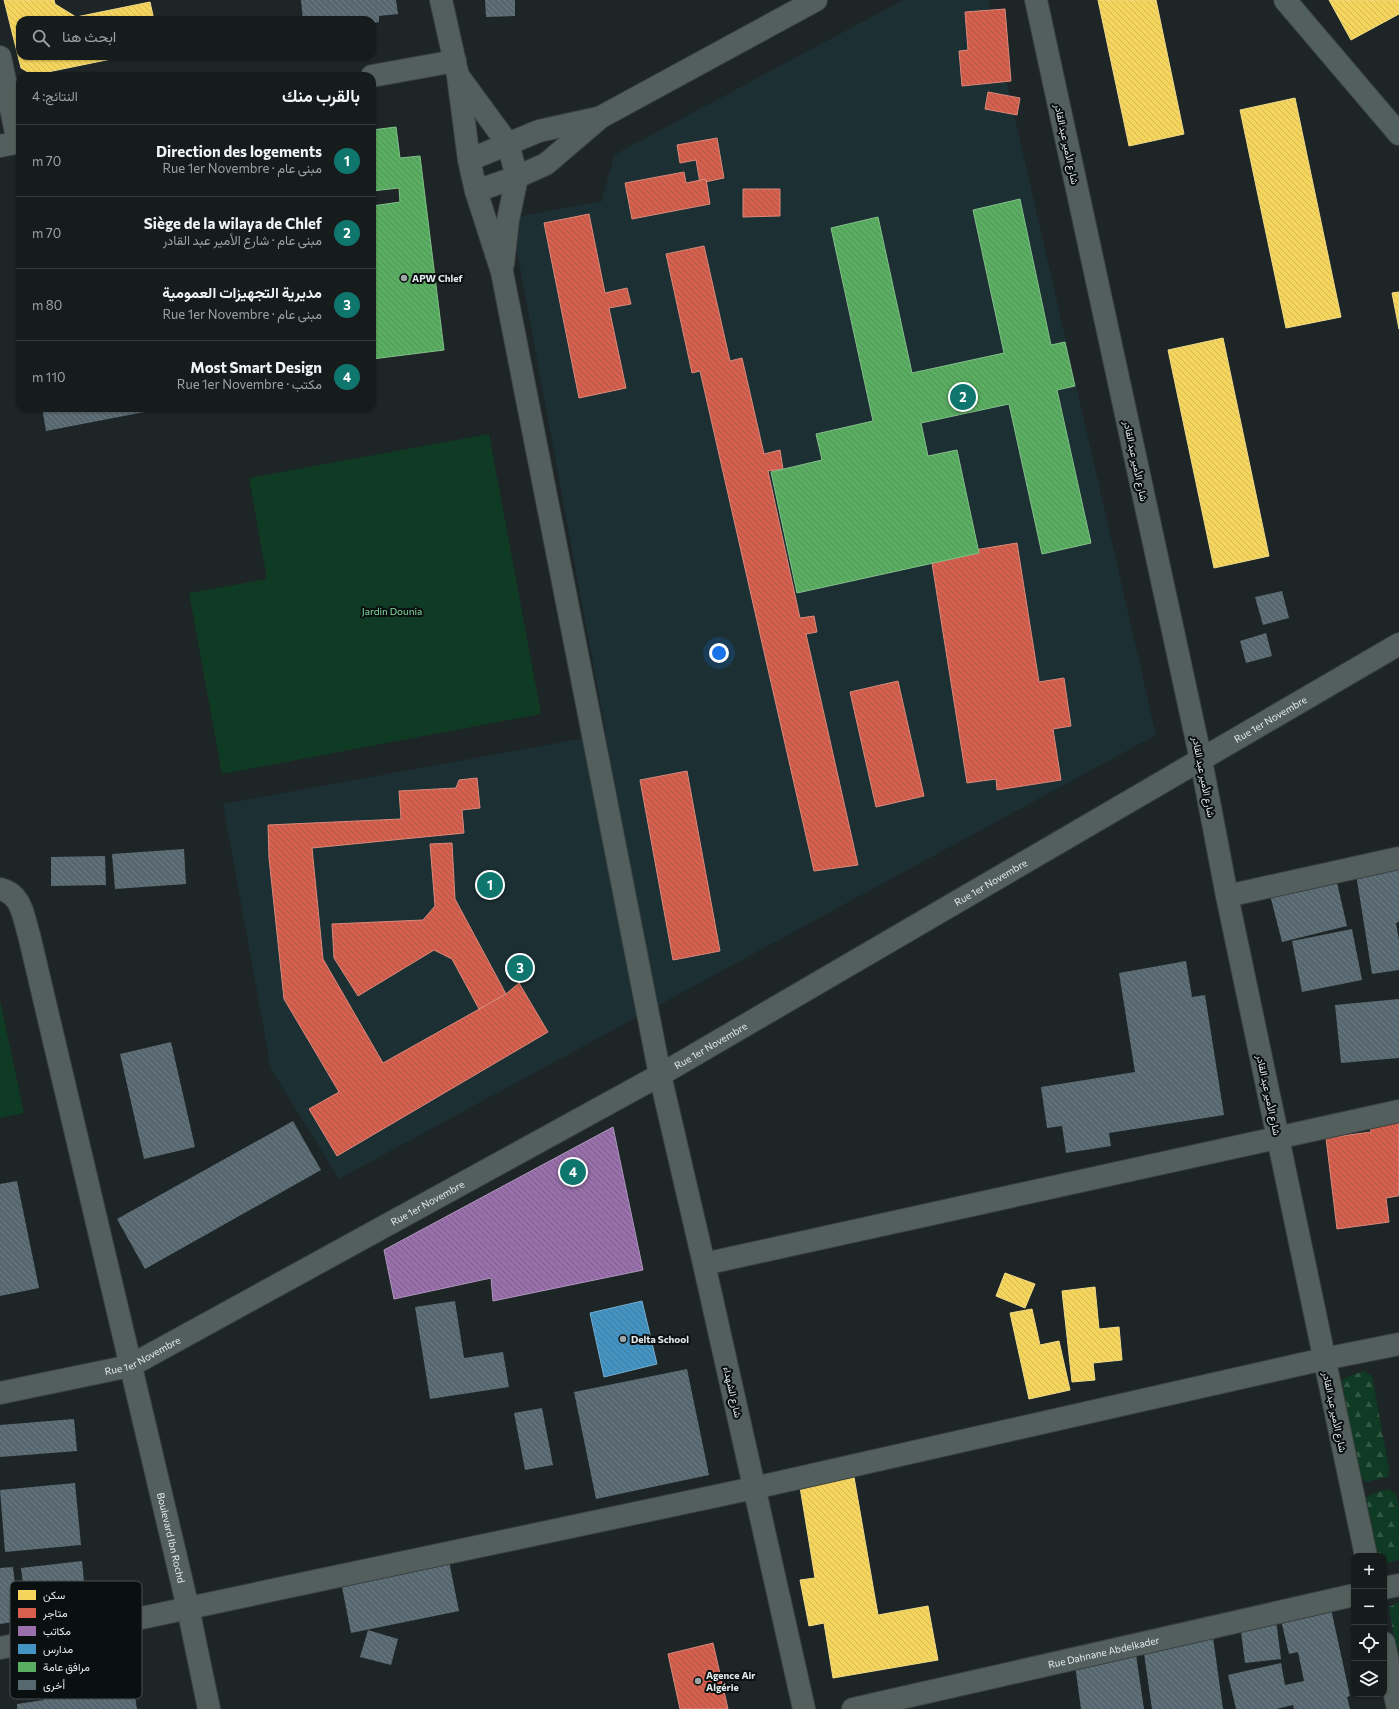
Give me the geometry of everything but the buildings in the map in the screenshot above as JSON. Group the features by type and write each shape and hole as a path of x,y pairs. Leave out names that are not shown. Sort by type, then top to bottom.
{"main road":[{"path":"1285,0 1399,134"}],"street":[{"path":"441,0 457,68 469,160 476,191 502,272"},
{"path":"476,191 517,177 546,164 601,117 816,0"},
{"name":"شارع الأمير عبد القادر","path":"1036,0 1201,760 1227,896 1365,1553"},
{"path":"0,58 13,144"},
{"path":"376,76 457,68"},
{"path":"457,68 508,144 517,177 508,220 502,272"},
{"path":"469,160 539,131 601,117"},
{"name":"شارع الشهداء","path":"502,272 660,1075 804,1709"},
{"name":"Rue 1er Novembre","path":"0,1393 130,1366 660,1075 1399,644"},
{"path":"1227,896 1399,858"},
{"name":"Boulevard Ibn Rochd","path":"0,889 12,893 18,900 29,935 188,1608 209,1709"},
{"path":"704,1264 1399,1111"},
{"path":"142,1618 754,1488 1399,1344"},
{"path":"1387,1587 1399,1585"},
{"name":"Rue Dahnane Abdelkader","path":"853,1709 1351,1596"},
{"path":"0,1648 10,1646"},
{"path":"1387,1657 1398,1709"}],"shaded area":[{"path":"903,0 988,0 1156,735 339,1179 271,1069 223,804 606,734 511,218 602,201 614,155"}],"green space":[{"name":"Jardin Dounia","path":"489,434 541,714 222,774 189,593 267,579 249,478"},
{"path":"0,1000 24,1113 0,1118"},
{"path":"1364,1371 1372,1376 1389,1469 1388,1477 1366,1482 1359,1476 1342,1380"},
{"path":"1388,1489 1396,1494 1399,1509 1399,1560 1387,1563 1387,1553 1376,1553 1366,1498 1372,1494"},
{"path":"1399,1602 1399,1664 1389,1607"}],"place":[{"name":"APW Chlef","path":"404,278"},
{"name":"Siège de la wilaya de Chlef","path":"963,397"},
{"name":"Direction des logements","path":"490,885"},
{"name":"مديرية التجهيزات العمومية","path":"520,968"},
{"name":"Most Smart Design","path":"573,1172"},
{"name":"Delta School","path":"623,1339"},
{"name":"Agence Air Algérie","path":"698,1681"}]}
